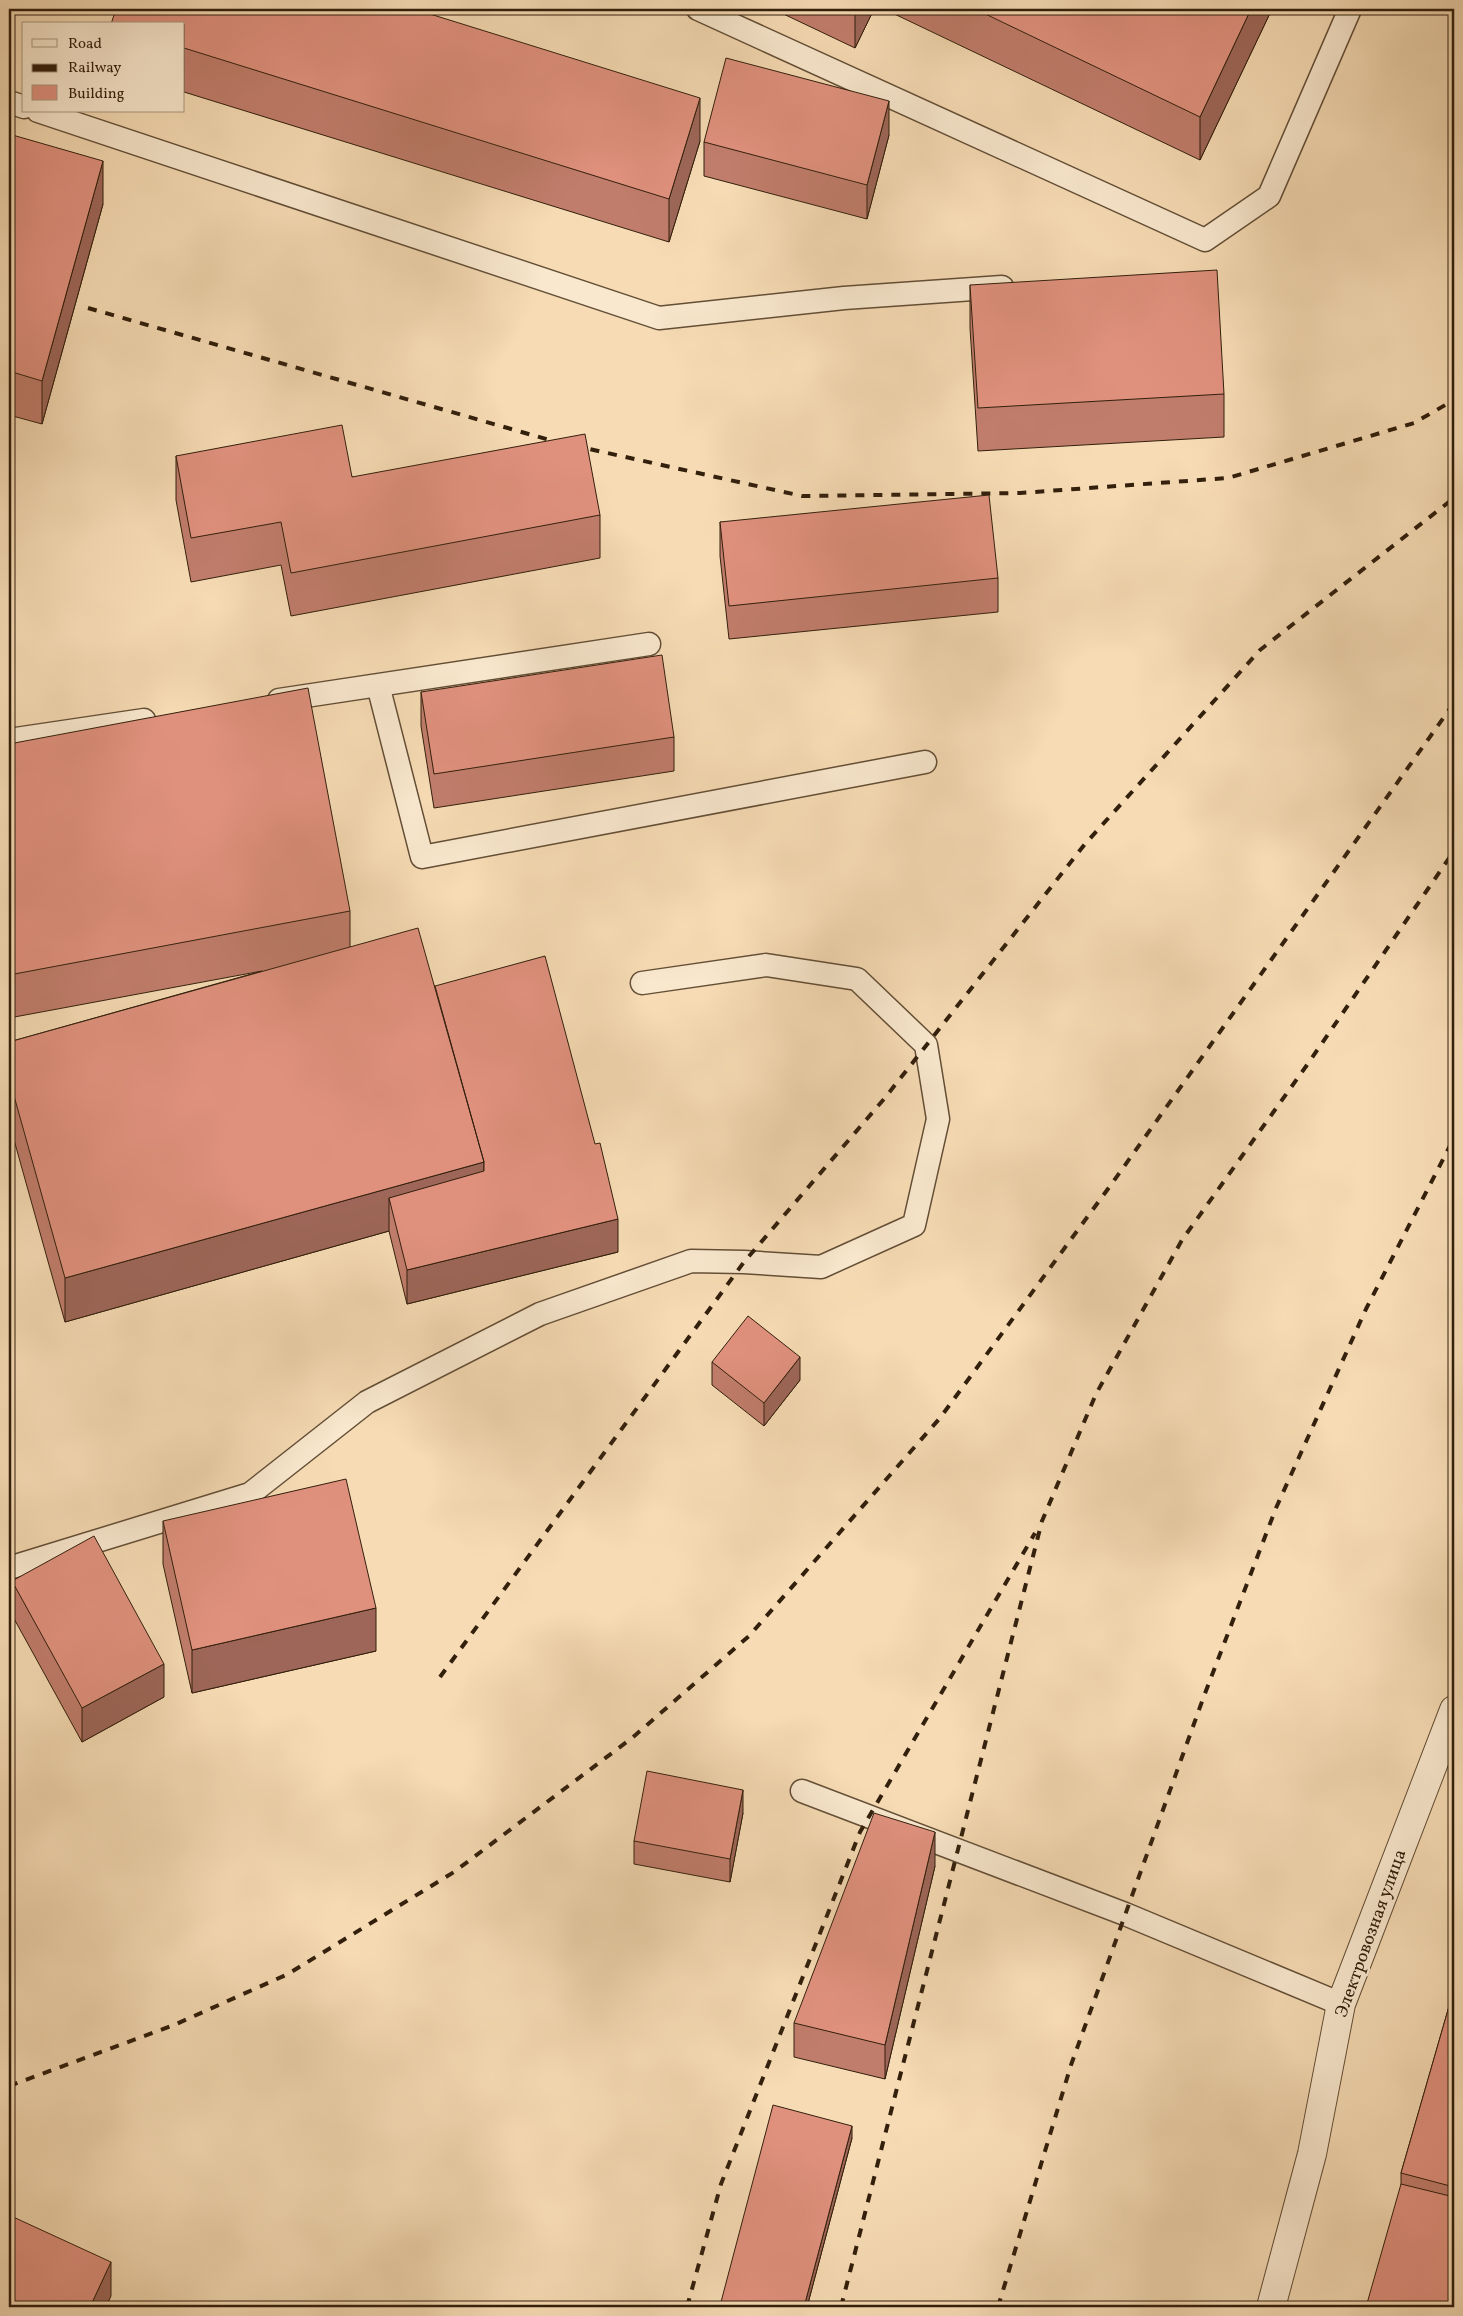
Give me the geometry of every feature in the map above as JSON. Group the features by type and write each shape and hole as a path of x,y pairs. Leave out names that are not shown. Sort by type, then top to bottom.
{"street":[{"name":"Электровозная улица","path":"1271,2307 1312,2154 1341,2004 1454,1710"}],"lane":[{"path":"698,9 1206,240 1269,196 1350,9"},
{"path":"9,102 22,106"},
{"path":"41,112 659,318 844,298 1020,285"},
{"path":"261,702 649,644"},
{"path":"378,685 422,858 925,762"},
{"path":"9,740 164,717"},
{"path":"9,1568 250,1494 367,1402 540,1314 691,1261 821,1267 914,1225 938,1119 926,1046 857,979 766,965 642,983"},
{"path":"802,1791 1125,1914 1341,2004"}],"building":[{"path":"116,9 414,9 700,98 669,199 185,48 185,22 112,22"},
{"path":"975,9 1251,9 1200,117"},
{"path":"726,58 889,101 867,185 704,142"},
{"path":"9,134 103,161 42,381 9,371"},
{"path":"1217,270 1224,394 978,408 970,285"},
{"path":"342,425 352,477 585,434 600,515 291,573 281,522 191,538 176,456"},
{"path":"989,495 998,578 729,606 720,522"},
{"path":"662,655 674,737 434,774 421,692"},
{"path":"308,688 350,911 9,975 9,744"},
{"path":"418,928 484,1162 65,1278 9,1078 9,1042"},
{"path":"545,956 595,1144 600,1143 618,1219 407,1270 389,1198 484,1171 484,1162 435,986"},
{"path":"748,1316 800,1357 764,1403 712,1362"},
{"path":"346,1479 376,1608 192,1650 163,1521"},
{"path":"94,1536 164,1664 82,1708 12,1581"},
{"path":"647,1771 743,1790 730,1859 634,1841"},
{"path":"874,1813 935,1832 885,2045 794,2023"},
{"path":"1454,1989 1454,2187 1401,2173"},
{"path":"773,2105 852,2126 804,2307 742,2307 721,2302"},
{"path":"1401,2184 1454,2197 1454,2290 1450,2307 1366,2307"},
{"path":"11,2216 111,2262 90,2307 9,2307 9,2221"}],"railway":[{"path":"88,308 553,441 802,496 1020,493 1228,478 1414,423 1454,400"},
{"path":"440,1677 744,1262 884,1099 1085,844 1260,650 1454,498"},
{"path":"9,2086 174,2025 288,1974 454,1872 632,1738 749,1636 940,1418 1113,1182 1454,703"},
{"path":"841,2307 1042,1521 1096,1394 1182,1240 1307,1065 1454,851"},
{"path":"998,2307 1071,2065 1204,1696 1276,1508 1366,1309 1454,1138"},
{"path":"687,2307 721,2184 860,1832 1035,1533"}]}
